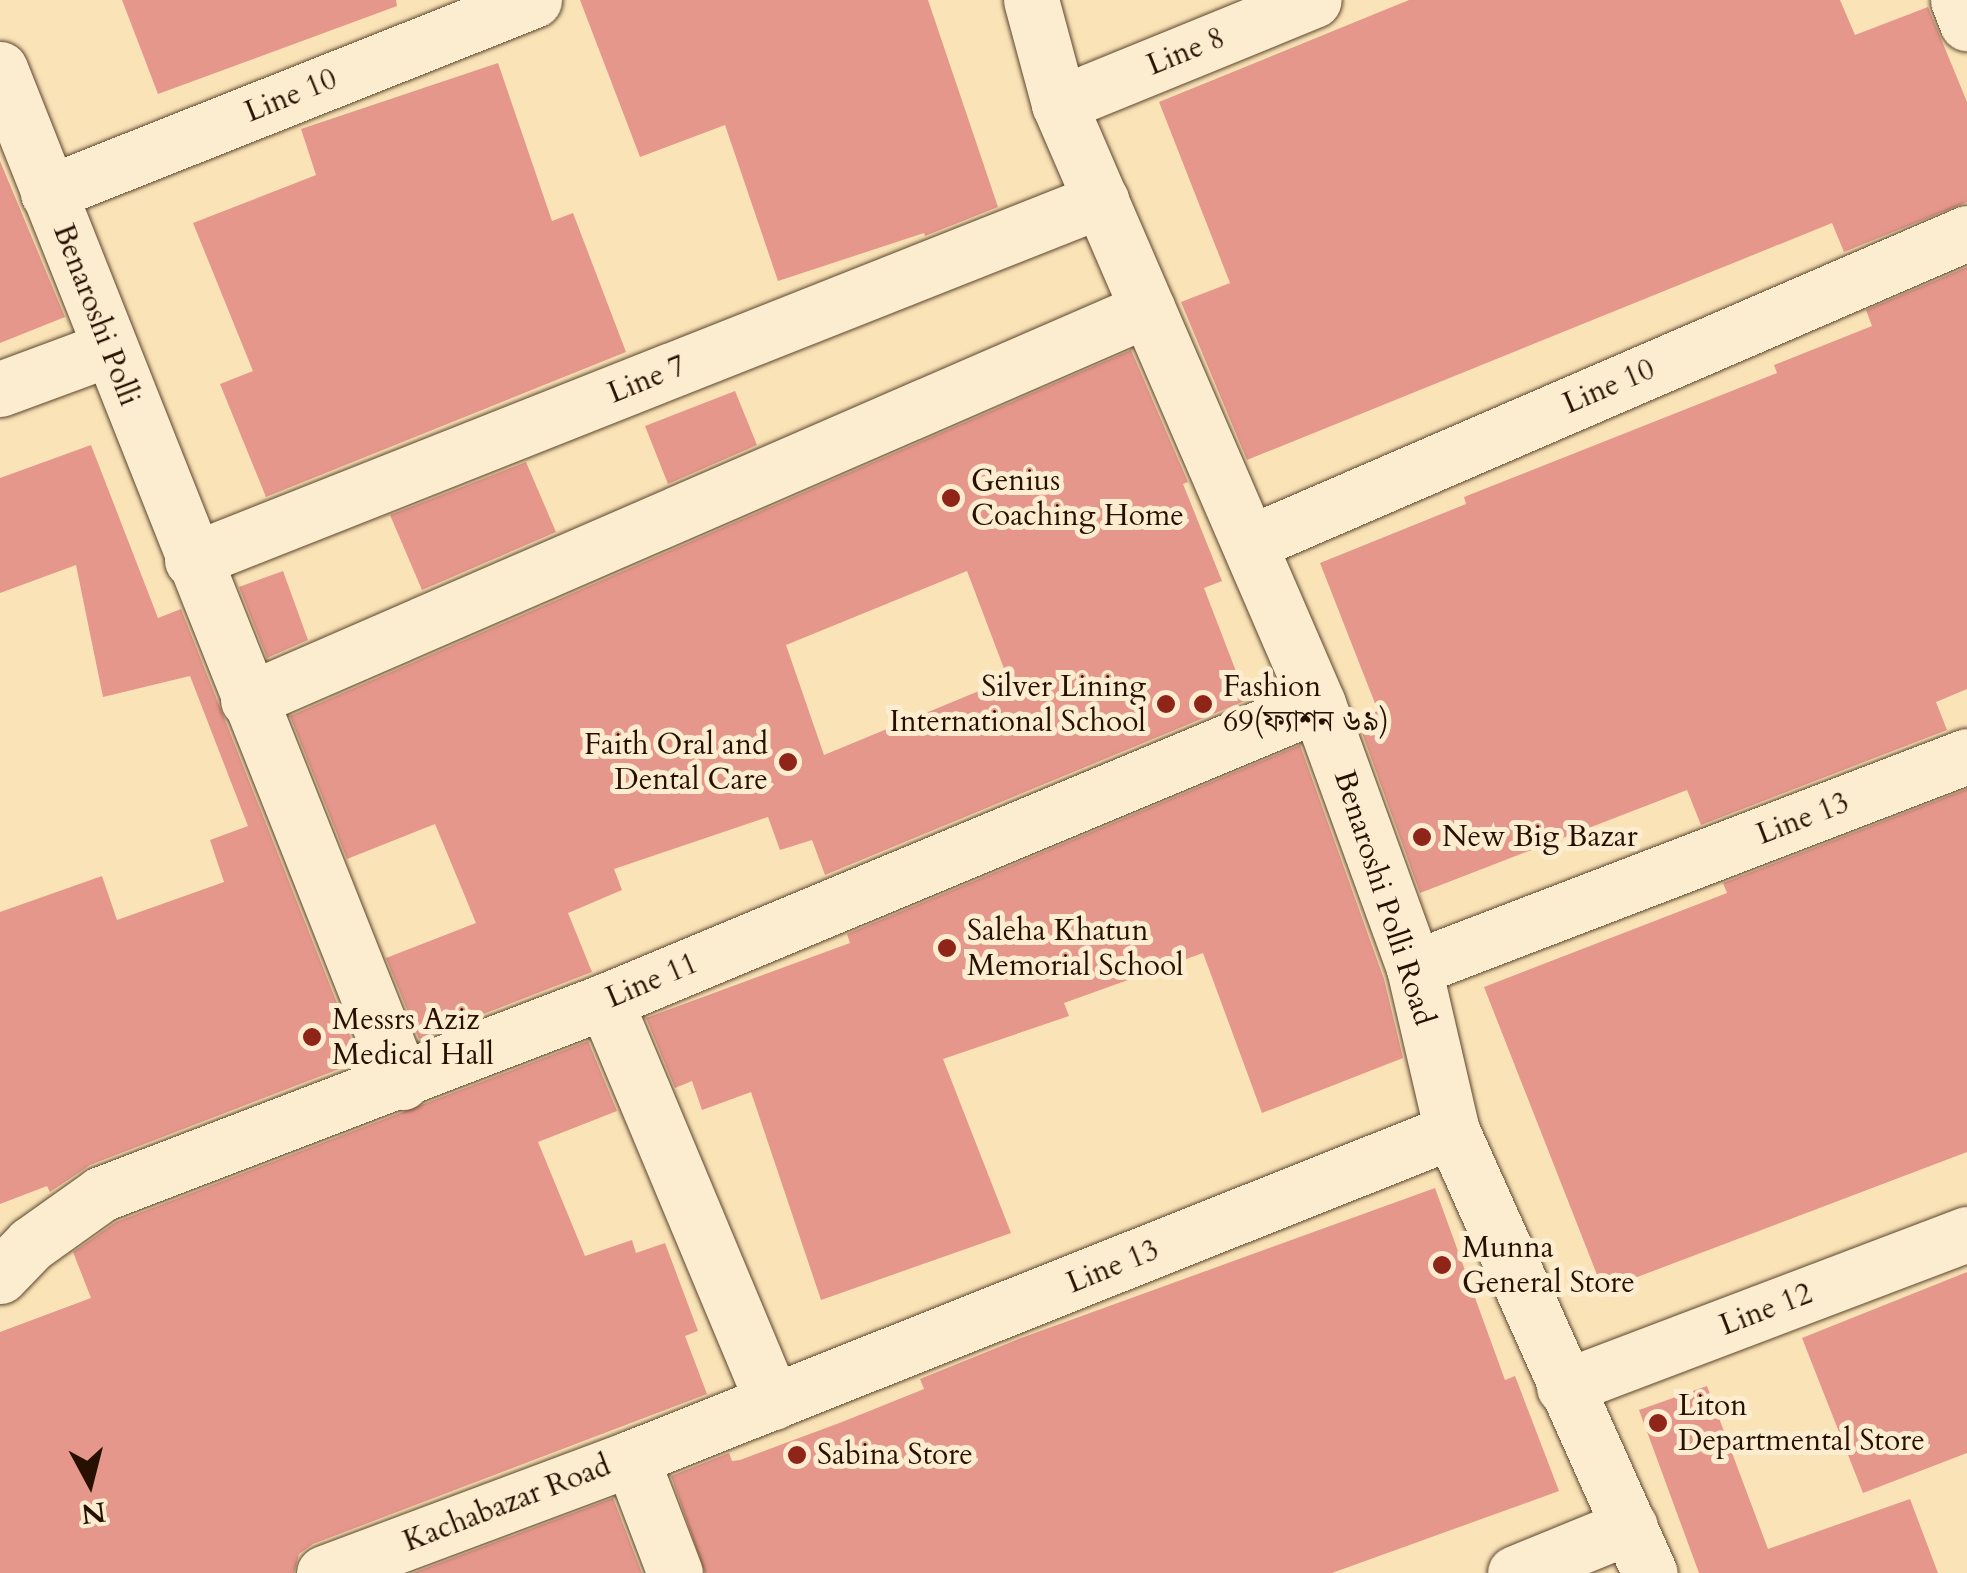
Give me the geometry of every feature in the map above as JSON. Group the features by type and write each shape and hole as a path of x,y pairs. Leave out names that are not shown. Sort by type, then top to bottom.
{"street":[{"name":"Line 10","path":"48,192 534,0"},
{"name":"Benaroshi Polli Road","path":"1030,0 1060,104 1252,542 1318,704 1414,968 1452,1132 1640,1550"},
{"name":"Line 8","path":"1060,104 1314,0"},
{"path":"1958,0 1967,23"},
{"name":"Benaroshi Polli","path":"0,69 402,1082"},
{"name":"Line 7","path":"192,560 1101,200"},
{"name":"Line 10","path":"1252,542 1967,233"},
{"path":"248,700 1148,310"},
{"path":"0,389 108,348"},
{"name":"Line 11","path":"0,1276 31,1244 101,1194 402,1082 605,1001 1318,704"},
{"name":"Line 13","path":"1414,968 1967,756"},
{"path":"605,1001 773,1402"},
{"name":"Line 13","path":"631,1458 1452,1132"},
{"name":"Line 12","path":"1564,1387 1967,1234"},
{"name":"Kachabazar Road","path":"324,1573 631,1458 676,1573"},
{"path":"1515,1573 1640,1550"}],"building":[{"path":"122,0 396,0 397,6 158,94"},
{"path":"580,0 928,0 998,207 925,236 924,233 778,281 725,125 640,157"},
{"path":"1409,0 1840,0 1855,35 1928,7 1967,102 1967,202 1844,252 1832,223 1247,460 1181,302 1230,283 1159,102"},
{"path":"498,63 552,221 573,213 626,352 266,497 220,384 253,371 193,223 316,175 301,129"},
{"path":"0,161 65,317 0,343"},
{"path":"1967,267 1967,689 1936,702 1947,730 1701,825 1687,790 1420,893 1357,719 1378,711 1320,563 1466,504 1464,497 1777,373 1774,365 1872,326 1866,310"},
{"path":"1131,350 1188,482 1183,484 1222,581 1204,588 1247,700 825,875 812,840 780,850 768,817 614,869 622,890 568,913 592,972 419,1039 386,958 476,923 435,824 347,859 290,716","holes":["967,571 1008,679 824,755 786,645"]},
{"path":"735,391 757,445 668,484 645,426"},
{"path":"91,445 158,618 181,609 360,1061 90,1165 50,1192 47,1186 0,1204 0,912 102,876 117,920 224,882 210,840 248,826 190,676 103,697 76,565 0,593 0,478"},
{"path":"526,462 556,532 422,590 390,515"},
{"path":"283,571 308,640 267,658 239,587"},
{"path":"1300,745 1384,979 1403,1058 1262,1113 1203,953 1064,1003 1069,1016 943,1059 1011,1233 821,1300 751,1092 702,1110 692,1081 675,1088 646,1018 850,943 847,934"},
{"path":"1967,789 1967,1152 1603,1290 1484,987 1727,893 1723,883"},
{"path":"588,1041 617,1111 538,1142 585,1256 632,1240 636,1253 665,1243 698,1331 685,1336 707,1394 313,1544 299,1554 294,1573 0,1573 0,1332 91,1298 73,1252 116,1222"},
{"path":"1435,1188 1505,1380 1515,1376 1559,1491 1332,1573 705,1573 671,1476 729,1453 732,1461 740,1460 842,1422 924,1389 920,1379 1021,1338"},
{"path":"1967,1272 1967,1453 1863,1493 1802,1338"},
{"path":"1707,1386 1768,1549 1910,1499 1938,1573 1699,1573 1639,1410"},
{"path":"613,1498 642,1573 413,1573"}],"place":[{"name":"Genius Coaching Home","path":"951,498"},
{"name":"Silver Lining International School","path":"1166,704"},
{"name":"Fashion 69(ফ্যাশন ৬৯)","path":"1203,704"},
{"name":"Faith Oral and Dental Care","path":"788,762"},
{"name":"New Big Bazar","path":"1422,837"},
{"name":"Saleha Khatun Memorial School","path":"947,948"},
{"name":"Messrs Aziz Medical Hall","path":"312,1037"},
{"name":"Munna General Store","path":"1442,1265"},
{"name":"Liton Departmental Store","path":"1658,1423"},
{"name":"Sabina Store","path":"797,1455"}]}
